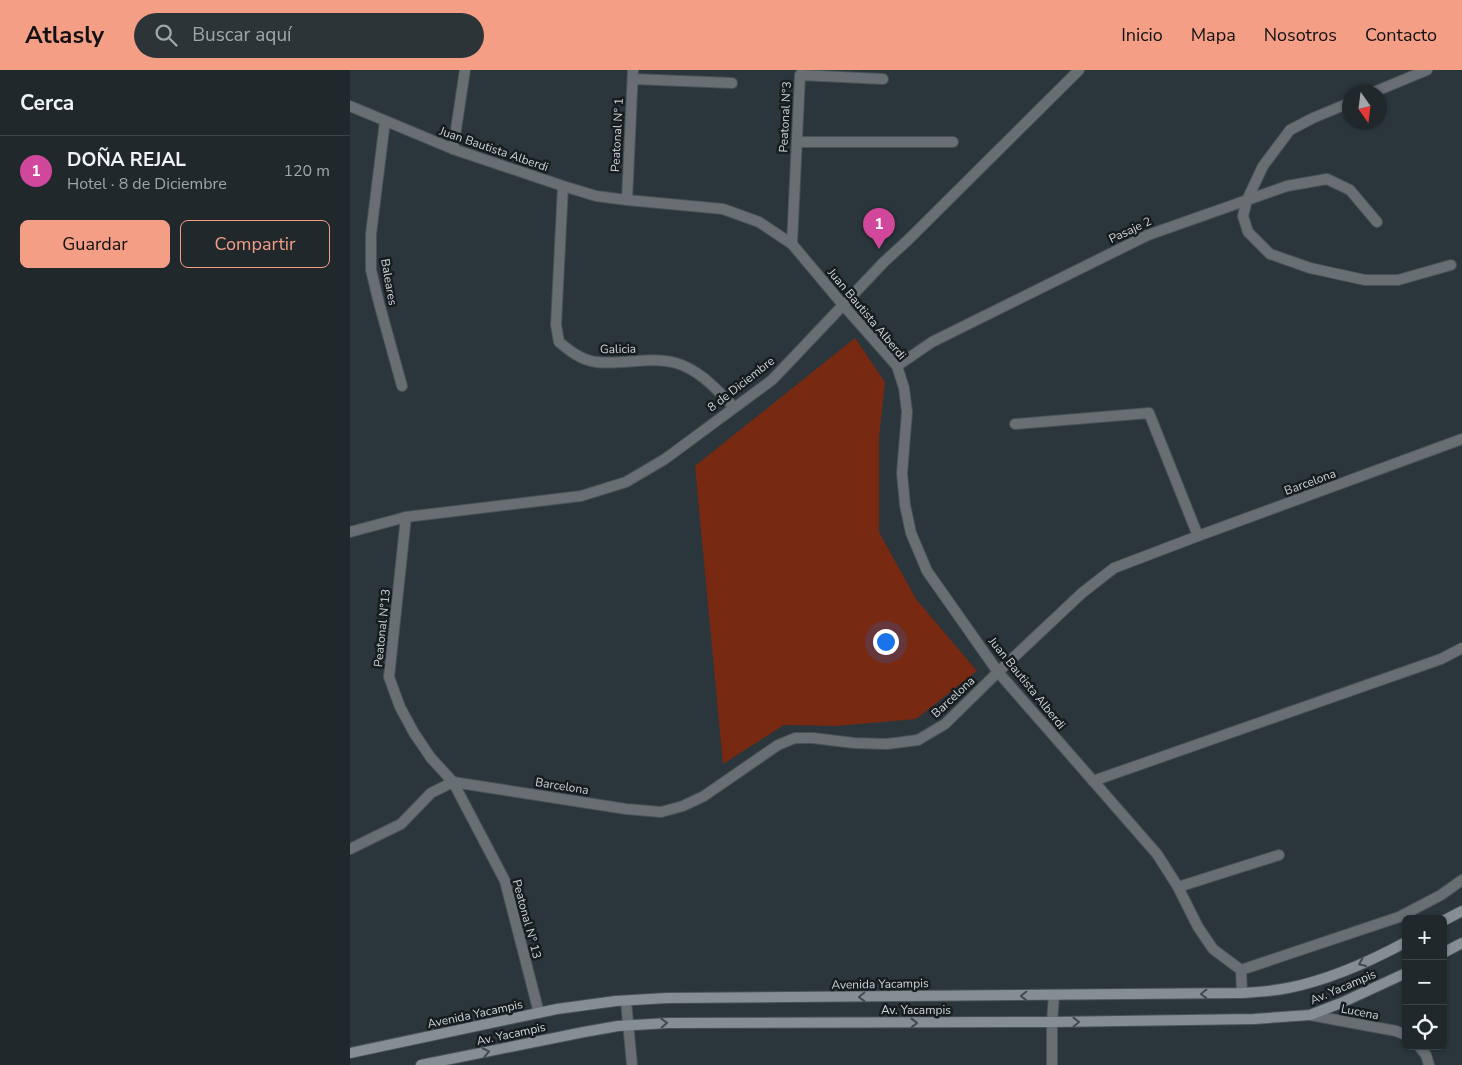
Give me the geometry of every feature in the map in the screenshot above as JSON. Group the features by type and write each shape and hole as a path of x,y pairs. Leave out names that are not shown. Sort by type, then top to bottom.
{"street":[{"path":"453,149 465,70"},
{"name":"8 de Diciembre","path":"350,532 406,517 581,496 626,482 665,459 734,406 772,380 884,262 1077,70"},
{"path":"1387,87 1427,70"},
{"path":"633,74 732,83"},
{"name":"Peatonal N° 1","path":"627,200 633,74"},
{"name":"Peatonal N°3","path":"792,244 800,75 883,79"},
{"name":"Juan Bautista Alberdi","path":"350,106 453,149 563,186 596,196 723,209 759,222 792,244 897,366 904,388 907,412 902,474 905,505 911,533 927,571 998,672 1157,854 1178,887 1198,927 1213,949 1241,970"},
{"path":"1342,106 1290,130 1263,166 1247,200 1243,216 1248,232 1270,254 1310,268 1365,280 1398,280 1451,266"},
{"name":"Baleares","path":"385,121 371,234 372,270 402,386"},
{"path":"796,142 953,142"},
{"name":"Pasaje 2","path":"897,366 932,342 1148,235 1287,186 1327,179 1350,190 1377,222"},
{"name":"Galicia","path":"563,186 556,325 559,342 575,355 595,362 655,361 675,363 690,369 707,380 734,406"},
{"path":"1015,424 1149,413 1198,536"},
{"name":"Barcelona","path":"454,782 626,809 661,812 683,806 704,796 778,745 795,738 887,744 918,740 945,724 1082,593 1114,568 1462,439"},
{"name":"Peatonal N°13","path":"406,517 389,678 400,707 414,733 431,758 454,782"},
{"path":"1093,781 1441,659 1462,648"},
{"path":"350,849 401,824 431,793 454,782"},
{"name":"Peatonal N° 13","path":"454,782 505,882 539,1013"},
{"path":"1178,887 1279,854"},
{"path":"1242,994 1241,970 1399,917 1441,895 1462,880"},
{"path":"1447,919 1462,911"},
{"path":"1447,951 1462,943"},
{"name":"Avenida Yacampis","path":"350,1053 539,1013 626,1000 667,998 1242,994 1288,988 1336,974 1402,944"},
{"name":"Av. Yacampis","path":"421,1065 584,1032 668,1023 1052,1022 1254,1019 1310,1014 1341,1003 1402,975"},
{"path":"1052,1065 1054,995"},
{"path":"626,1000 632,1065"},
{"name":"Lucena","path":"1310,1014 1402,1033"},
{"path":"1422,1050 1429,1065"}],"shaded area":[{"path":"855,338 885,382 879,438 879,532 916,599 977,671 916,719 836,726 784,725 723,764 695,466"}],"place":[{"name":"DOÑA REJAL","path":"879,249"}]}
